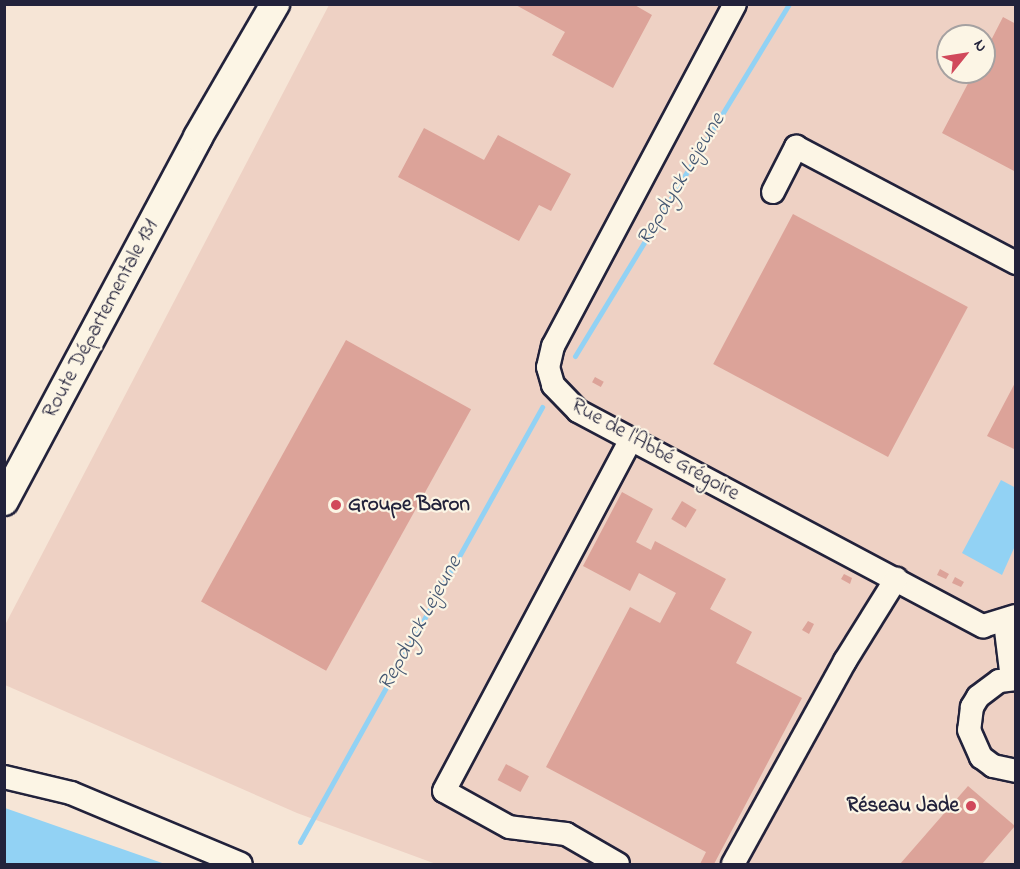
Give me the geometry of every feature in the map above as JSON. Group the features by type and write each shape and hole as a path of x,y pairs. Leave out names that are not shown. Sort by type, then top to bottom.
{"main road":[{"name":"Route Départementale 131","path":"198,137 260,4"},
{"name":"Route Départementale 131","path":"4,501 198,137 275,4"}],"street":[{"name":"Rue de l'Abbé Grégoire","path":"735,4 550,352 549,376 561,396 578,411 984,626 1010,619"},
{"path":"773,192 796,147 1016,263"},
{"path":"618,864 566,834 509,827 444,791 631,439"},
{"path":"733,864 845,662 896,579"},
{"path":"1010,619 1014,679 987,687 978,697 972,707 969,730 981,757 993,766 1016,771"},
{"path":"4,777 71,793 241,864"}],"shaded area":[{"path":"329,5 1015,5 1015,864 436,864 297,813 5,685 5,625"}],"water":[{"path":"1001,480 1016,488 1015,546 1002,575 962,553"},
{"path":"5,808 165,864 5,864"}],"building":[{"path":"514,4 633,4 652,15 613,88 552,55 565,32"},
{"path":"1003,17 1016,24 1016,172 942,133 968,84 996,84 996,31"},
{"path":"424,128 484,160 498,135 571,174 551,211 539,205 519,241 398,177"},
{"path":"793,214 968,307 888,457 713,364"},
{"name":"Groupe Baron","path":"346,340 471,409 326,671 201,602"},
{"path":"595,377 604,382 601,387 592,382"},
{"path":"1016,381 1016,450 987,436"},
{"path":"622,492 653,509 636,542 651,550 655,541 726,579 710,609 752,632 736,663 802,698 714,864 700,864 706,852 546,767 630,607 660,623 676,593 639,573 630,591 583,566"},
{"path":"682,501 697,510 686,528 671,519"},
{"path":"940,569 949,574 946,579 937,575"},
{"path":"844,574 852,578 850,584 841,579"},
{"path":"955,577 964,582 961,587 952,583"},
{"path":"808,621 814,624 809,634 802,630"},
{"path":"506,764 529,776 521,792 498,780"},
{"name":"Réseau Jade","path":"968,786 1015,826 982,864 900,864"}],"waterway":[{"name":"Repdyck Lejeune","path":"575,356 789,4"},
{"name":"Repdyck Lejeune","path":"300,842 542,407"}],"place":[{"name":"Groupe Baron","path":"336,505"},
{"name":"Réseau Jade","path":"971,806"}]}
